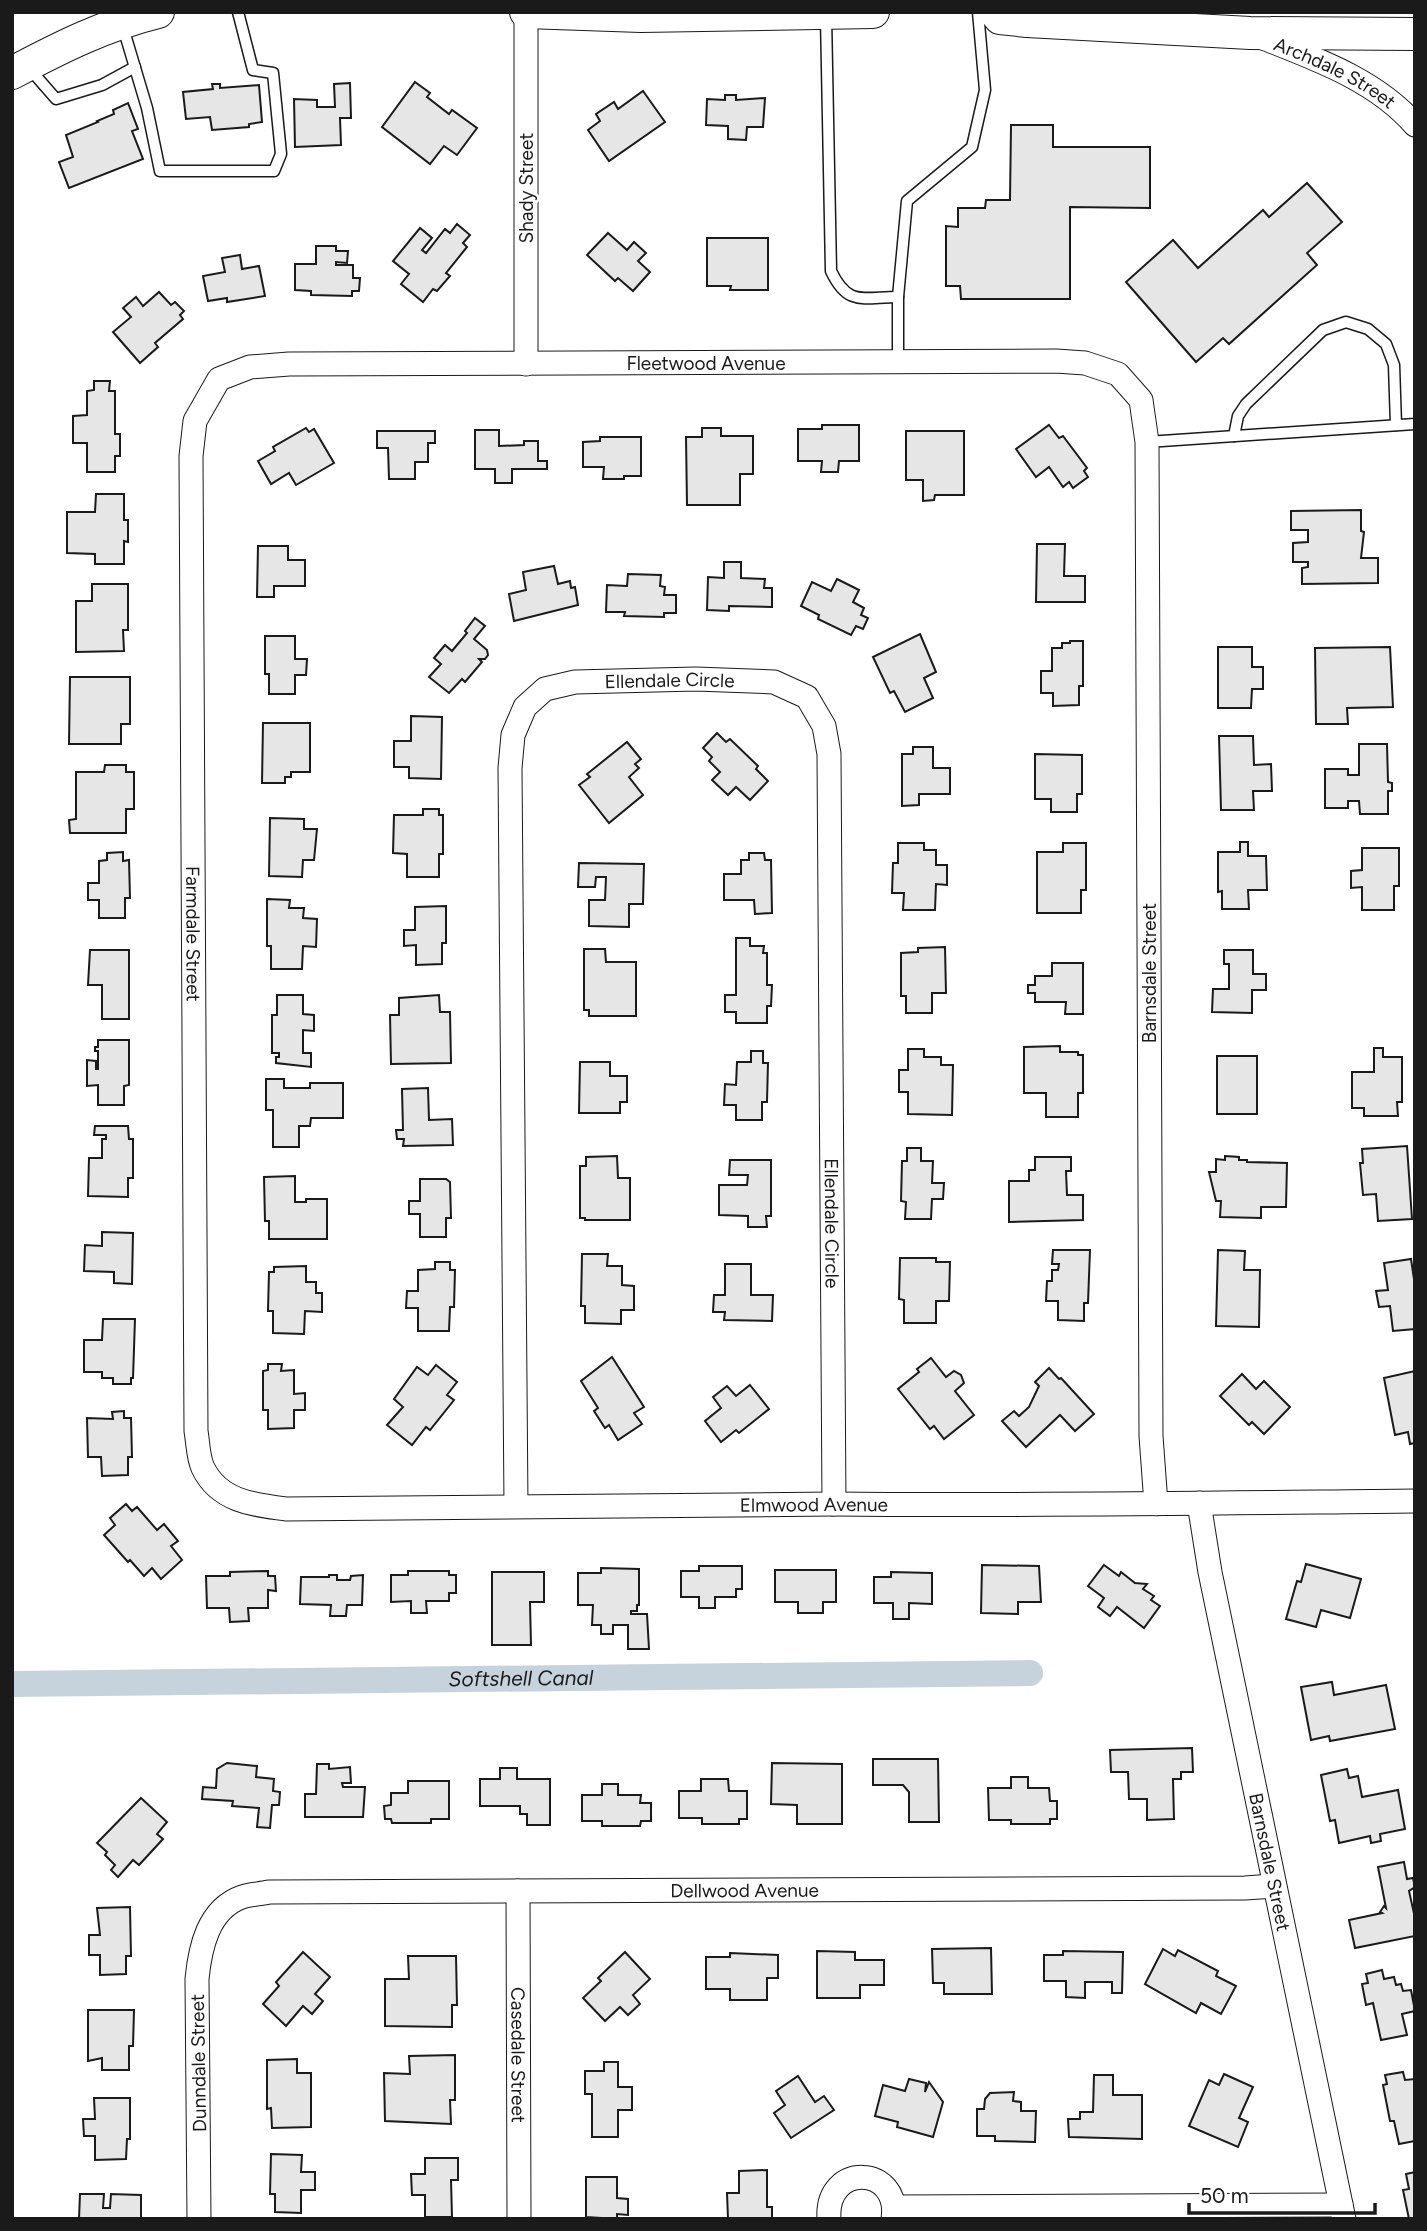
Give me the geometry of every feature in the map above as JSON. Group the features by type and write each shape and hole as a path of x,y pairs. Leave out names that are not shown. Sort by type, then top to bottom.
{"main road":[{"path":"19,69 56,49 121,21 158,12"},
{"path":"526,12 641,16 873,12"},
{"path":"995,12 1000,18 1027,21 1250,33 1415,34"}],"street":[{"name":"Shady Street","path":"526,12 526,364"},
{"name":"Archdale Street","path":"1250,33 1328,64 1385,99 1415,125"},
{"name":"Fleetwood Avenue","path":"219,380 250,367 289,364 1085,363 1118,374 1140,400 1147,442"},
{"name":"Farmdale Street","path":"217,1489 202,1466 196,1431 191,456 195,421 219,380"},
{"name":"Barnsdale Street","path":"1147,442 1151,1436 1156,1504"},
{"name":"Ellendale Circle","path":"516,1506 510,768 513,734 525,707 545,690 575,682 696,679 774,682 807,697 824,726 829,754 834,1503"},
{"name":"Elmwood Avenue","path":"217,1489 248,1505 286,1509 834,1503 1156,1504 1415,1501"},
{"name":"Barnsdale Street","path":"1199,1503 1210,1572 1342,2212"},
{"name":"Dellwood Avenue","path":"219,1911 242,1897 270,1892 1274,1886"},
{"name":"Casedale Street","path":"517,1891 519,2219"},
{"name":"Dunndale Street","path":"199,2219 197,1979 200,1949 219,1911"},
{"path":"829,2219 831,2197 845,2181 855,2177 876,2180 885,2187 891,2196 893,2213 1342,2212"}],"lane":[{"path":"121,21 147,108 160,171 274,171 281,154 273,73 253,70 238,12"},
{"path":"898,362 898,297 907,201 972,147 985,90 978,12"},
{"path":"826,13 831,271 840,290 853,297 898,297"},
{"path":"19,69 56,99 102,85 135,67"},
{"path":"1234,436 1238,416 1246,404 1323,330 1346,322 1368,329 1386,344 1394,366 1396,425"},
{"path":"1147,442 1415,424"}],"building":[{"path":"415,82 430,93 427,97 449,114 452,110 477,128 457,155 444,146 430,164 382,127"},
{"path":"350,83 351,118 340,118 341,145 295,147 294,99 317,100 317,107 335,107 334,84"},
{"path":"212,84 220,84 220,88 259,85 262,122 249,124 249,127 212,130 210,117 186,119 183,92 213,89"},
{"path":"643,91 665,122 609,161 588,130 600,121 596,114 614,102 618,109"},
{"path":"725,95 736,95 736,100 765,98 763,127 747,127 746,140 728,139 728,126 706,125 707,99 725,100"},
{"path":"128,103 138,129 132,131 143,159 69,188 59,162 73,157 66,135 114,114 113,110"},
{"path":"1011,125 1053,125 1053,147 1150,147 1150,208 1070,207 1070,299 961,299 960,286 946,286 946,226 958,227 958,208 985,208 986,200 1010,200"},
{"path":"1307,183 1342,222 1307,253 1317,265 1229,344 1223,338 1196,362 1126,282 1173,240 1198,268 1263,210 1269,217"},
{"path":"457,224 470,235 463,243 467,247 446,273 450,276 437,291 433,289 423,302 401,284 409,274 393,261 420,228 432,238 422,250 426,253 445,229 450,233"},
{"path":"608,233 627,250 634,242 646,253 638,261 650,272 633,291 618,278 615,281 587,255"},
{"path":"707,238 768,238 768,290 730,290 731,286 707,286"},
{"path":"316,246 336,246 336,251 348,251 347,263 336,262 336,265 353,265 353,278 360,278 359,291 352,291 352,296 311,295 311,291 295,290 295,264 316,264"},
{"path":"240,255 242,269 259,266 265,296 227,302 227,298 208,301 203,276 225,272 222,258"},
{"path":"159,292 171,305 175,302 184,311 180,315 183,319 155,343 158,347 140,363 113,332 131,317 123,308 136,297 143,306"},
{"path":"94,381 110,381 109,391 115,391 115,434 120,434 120,456 115,456 115,472 87,472 87,443 73,443 73,416 87,415 87,391 94,390"},
{"path":"822,425 859,425 859,461 839,461 838,472 821,472 822,461 798,461 798,429 822,429"},
{"path":"1049,425 1059,438 1063,436 1087,468 1084,471 1088,477 1073,488 1069,482 1063,487 1049,467 1036,477 1016,449"},
{"path":"306,428 309,432 314,429 334,463 296,485 289,473 271,484 258,461 275,451 273,447"},
{"path":"702,428 721,428 721,436 753,436 753,474 740,474 740,505 687,505 686,437 702,437"},
{"path":"475,430 499,430 499,446 524,445 524,441 538,441 538,461 547,461 547,469 512,469 512,483 495,483 495,469 475,469"},
{"path":"377,431 435,431 435,443 428,443 428,462 415,462 415,479 389,479 388,448 377,448"},
{"path":"906,431 964,431 964,495 935,495 934,500 923,501 923,480 906,480"},
{"path":"600,437 641,437 641,476 603,479 604,467 583,467 583,442 600,441"},
{"path":"96,494 124,494 124,520 128,520 128,542 124,541 124,564 95,564 95,554 67,553 67,512 95,512"},
{"path":"1361,510 1361,531 1364,532 1361,558 1378,558 1378,583 1302,584 1302,568 1308,567 1308,562 1293,562 1293,543 1308,542 1308,530 1291,530 1291,511"},
{"path":"1037,544 1065,544 1064,576 1085,576 1085,602 1036,602"},
{"path":"258,546 288,546 288,560 305,560 305,586 274,586 274,597 257,597"},
{"path":"724,562 741,562 741,578 765,579 764,588 772,588 772,607 729,606 729,611 707,610 708,577 724,578"},
{"path":"554,566 558,584 570,581 571,588 575,587 578,605 514,621 509,594 526,590 523,572"},
{"path":"628,574 661,575 660,586 665,587 664,595 676,595 676,613 664,613 664,617 624,616 625,612 606,612 607,585 627,586"},
{"path":"837,579 859,590 853,602 864,608 861,615 868,618 863,629 856,626 851,635 818,619 819,615 801,606 812,582 831,591"},
{"path":"92,584 128,584 128,630 123,630 124,651 76,652 76,601 92,601"},
{"path":"475,618 485,626 474,639 487,650 488,655 485,659 479,659 482,662 465,682 462,679 449,693 429,677 441,664 434,658 445,645 452,651"},
{"path":"920,634 936,672 924,678 933,698 905,712 894,691 890,693 873,657"},
{"path":"265,636 295,636 295,659 307,659 306,675 295,675 295,694 269,694 269,674 265,674"},
{"path":"1083,641 1083,686 1079,686 1079,705 1053,706 1053,693 1041,693 1041,671 1052,671 1052,648 1062,648 1062,643"},
{"path":"1218,647 1252,647 1252,667 1263,667 1263,689 1252,689 1251,708 1218,708"},
{"path":"1390,647 1393,707 1347,708 1348,724 1316,724 1315,648"},
{"path":"70,677 130,677 130,724 121,724 121,744 69,744"},
{"path":"411,716 442,717 441,779 409,778 409,767 394,767 394,741 411,741"},
{"path":"263,723 310,723 310,772 291,772 291,777 285,777 285,783 262,783"},
{"path":"717,733 726,742 730,739 758,766 756,769 768,781 750,800 736,787 728,795 712,780 720,772 709,761 712,757 703,748"},
{"path":"1219,736 1253,736 1254,765 1271,764 1272,791 1253,791 1254,810 1221,810"},
{"path":"627,742 641,759 635,764 639,768 629,777 643,795 609,823 579,785 590,777 587,774"},
{"path":"1359,744 1387,744 1388,782 1392,783 1392,791 1388,791 1388,814 1360,814 1359,801 1348,801 1348,808 1325,808 1325,769 1348,769 1348,775 1359,775"},
{"path":"913,747 933,747 933,768 950,768 950,794 919,794 919,805 902,806 902,754 913,754"},
{"path":"1035,754 1082,755 1082,794 1077,794 1077,812 1051,812 1051,799 1035,799"},
{"path":"105,765 126,765 126,772 134,772 134,809 126,809 126,833 70,833 69,820 76,819 76,772 104,772"},
{"path":"423,809 439,809 439,815 443,815 443,854 439,854 439,877 407,877 407,854 393,853 394,815 423,815"},
{"path":"270,818 304,819 304,829 317,829 314,860 303,860 302,877 269,876"},
{"path":"1240,842 1248,842 1248,856 1266,856 1267,890 1248,890 1249,909 1222,909 1222,891 1218,892 1218,852 1240,852"},
{"path":"898,843 924,843 924,850 936,850 936,865 947,865 947,885 936,884 935,910 903,910 904,893 892,893 893,863 898,863"},
{"path":"1063,843 1086,843 1086,890 1081,890 1081,913 1037,913 1037,852 1063,852"},
{"path":"1362,848 1399,848 1399,886 1394,886 1394,910 1362,910 1362,887 1351,888 1351,871 1362,870"},
{"path":"123,852 123,861 129,860 130,898 125,898 125,918 99,918 99,900 88,900 88,883 99,883 99,861 107,860 107,853"},
{"path":"749,853 764,853 765,860 771,860 772,913 755,914 754,900 724,900 724,874 741,874 741,860 749,860"},
{"path":"579,863 644,864 643,904 629,904 629,927 589,926 589,900 605,900 606,877 596,877 595,887 578,887"},
{"path":"267,899 290,900 289,908 304,908 303,918 317,919 316,947 303,946 302,969 271,969 271,946 267,946"},
{"path":"446,906 446,943 442,943 442,964 416,965 416,945 404,946 404,930 415,930 415,907"},
{"path":"736,938 750,938 750,946 764,946 763,953 767,953 767,985 772,985 771,1006 767,1006 767,1023 736,1023 736,1012 725,1012 725,995 736,995"},
{"path":"945,947 946,993 932,993 932,1013 906,1013 906,996 901,996 901,953 918,952 918,948"},
{"path":"584,949 605,949 606,962 636,962 636,1016 589,1016 589,1010 584,1010"},
{"path":"90,950 129,950 129,1019 102,1019 102,985 88,985"},
{"path":"1224,950 1253,950 1253,974 1266,974 1266,990 1252,990 1252,1013 1212,1012 1213,989 1229,989 1229,964 1224,964"},
{"path":"1052,963 1083,963 1083,1014 1065,1014 1066,1002 1035,1002 1035,993 1028,993 1028,985 1035,985 1035,976 1052,976"},
{"path":"277,995 303,995 303,1014 314,1015 314,1031 303,1030 303,1053 311,1053 311,1067 276,1063 279,1053 272,1053 272,1015 277,1015"},
{"path":"439,995 440,1012 450,1012 451,1063 391,1064 390,1015 399,1015 399,998"},
{"path":"98,1040 129,1040 129,1085 124,1086 124,1105 98,1105 98,1085 87,1086 87,1060 96,1061 98,1069 98,1051 95,1051 95,1047 98,1047"},
{"path":"1060,1046 1060,1052 1078,1052 1078,1055 1083,1055 1083,1093 1078,1093 1078,1117 1046,1117 1046,1093 1024,1093 1024,1047"},
{"path":"1374,1048 1383,1048 1383,1057 1402,1057 1402,1102 1397,1102 1398,1116 1364,1116 1364,1108 1352,1108 1352,1072 1374,1072"},
{"path":"908,1049 924,1049 924,1057 941,1057 941,1065 953,1065 952,1115 908,1114 908,1092 899,1092 899,1070 908,1070"},
{"path":"751,1051 763,1051 763,1063 768,1063 767,1102 762,1102 762,1120 736,1120 736,1105 724,1105 725,1084 736,1085 737,1062 751,1062"},
{"path":"1217,1056 1257,1056 1257,1114 1217,1114"},
{"path":"580,1062 610,1062 610,1076 627,1076 627,1102 620,1102 620,1113 579,1113"},
{"path":"266,1079 284,1079 284,1088 310,1088 310,1083 343,1083 343,1118 311,1118 310,1126 299,1126 299,1147 273,1147 273,1110 266,1110"},
{"path":"428,1088 429,1120 452,1119 453,1145 403,1146 404,1139 397,1139 396,1130 403,1130 402,1089"},
{"path":"95,1126 128,1126 129,1139 133,1139 133,1178 128,1178 128,1197 88,1196 89,1158 102,1158 102,1139 106,1139 106,1135 94,1135"},
{"path":"1407,1146 1412,1219 1378,1221 1376,1194 1363,1195 1360,1163 1363,1163 1362,1149"},
{"path":"907,1148 921,1148 921,1161 933,1161 932,1183 944,1183 943,1199 932,1199 931,1219 905,1219 906,1202 901,1201 902,1161 907,1161"},
{"path":"617,1156 618,1178 630,1178 630,1220 580,1218 580,1166 586,1166 586,1157"},
{"path":"1225,1156 1239,1157 1239,1160 1247,1162 1287,1163 1286,1207 1261,1207 1261,1218 1220,1217 1221,1201 1216,1201 1209,1172 1216,1172 1216,1159 1225,1160"},
{"path":"1035,1157 1071,1157 1071,1171 1066,1171 1067,1195 1083,1195 1083,1220 1009,1222 1009,1181 1029,1181 1029,1170 1035,1170"},
{"path":"730,1160 771,1160 771,1216 766,1216 767,1227 748,1227 748,1216 719,1215 719,1185 747,1185 748,1175 729,1175"},
{"path":"295,1176 295,1202 327,1199 327,1239 269,1239 269,1221 265,1221 264,1177"},
{"path":"420,1179 446,1179 450,1182 451,1218 446,1218 446,1237 420,1237 420,1214 409,1214 409,1201 420,1201"},
{"path":"102,1232 133,1233 132,1284 114,1283 114,1272 84,1271 85,1245 102,1246"},
{"path":"1053,1250 1090,1250 1088,1303 1084,1303 1084,1321 1058,1320 1058,1301 1046,1301 1047,1281 1052,1281 1052,1270 1058,1270 1059,1264 1052,1264"},
{"path":"1218,1250 1245,1251 1244,1270 1260,1270 1259,1327 1216,1326"},
{"path":"582,1254 608,1254 607,1266 622,1266 622,1285 634,1286 634,1310 621,1310 621,1324 585,1323 585,1306 581,1306"},
{"path":"900,1258 936,1258 936,1262 950,1262 949,1301 936,1301 936,1323 904,1323 904,1300 899,1299"},
{"path":"1411,1259 1415,1286 1415,1329 1393,1331 1390,1306 1379,1307 1376,1291 1388,1290 1384,1263"},
{"path":"435,1262 450,1262 450,1270 455,1270 454,1307 450,1307 449,1331 418,1331 418,1308 406,1308 407,1291 418,1291 418,1270 435,1269"},
{"path":"725,1264 751,1264 751,1295 773,1295 772,1321 724,1320 725,1312 713,1312 714,1295 725,1295"},
{"path":"306,1266 306,1282 316,1282 316,1293 322,1293 322,1312 305,1311 304,1334 273,1333 273,1311 268,1311 269,1272 274,1272 274,1267"},
{"path":"103,1319 135,1319 131,1384 113,1384 113,1378 102,1378 102,1372 84,1372 84,1340 102,1340"},
{"path":"612,1357 644,1407 634,1413 642,1424 618,1440 609,1425 605,1428 594,1411 598,1408 581,1381"},
{"path":"931,1358 946,1377 954,1371 961,1375 964,1383 955,1391 974,1415 944,1439 934,1426 930,1429 898,1389"},
{"path":"268,1364 282,1364 281,1371 294,1370 294,1394 305,1393 305,1410 294,1410 294,1428 268,1429 268,1410 263,1410 263,1371 268,1370"},
{"path":"436,1365 457,1382 447,1395 454,1400 430,1430 426,1427 412,1445 387,1425 403,1407 394,1399 417,1367 428,1375"},
{"path":"1049,1368 1094,1414 1075,1431 1060,1415 1026,1447 1002,1421 1014,1411 1019,1416 1029,1407 1039,1386 1035,1382"},
{"path":"1415,1371 1415,1443 1410,1444 1408,1432 1395,1435 1384,1378"},
{"path":"1242,1374 1256,1389 1264,1381 1290,1407 1264,1434 1252,1422 1249,1425 1220,1396"},
{"path":"750,1385 769,1409 739,1433 736,1430 721,1442 705,1421 721,1408 713,1397 727,1386 736,1396"},
{"path":"124,1411 124,1418 131,1418 132,1457 128,1457 128,1475 102,1476 101,1457 88,1457 87,1418 113,1419 112,1412"},
{"path":"126,1504 132,1511 137,1507 157,1530 164,1524 178,1541 171,1546 182,1560 161,1579 152,1568 144,1576 104,1535 115,1525 110,1518"},
{"path":"1306,1564 1361,1579 1350,1618 1321,1610 1316,1627 1286,1619 1297,1581 1301,1582"},
{"path":"982,1565 1039,1566 1041,1602 1018,1602 1018,1614 981,1613"},
{"path":"1104,1565 1119,1576 1121,1572 1135,1583 1147,1584 1143,1589 1154,1596 1151,1600 1160,1606 1144,1628 1117,1607 1110,1616 1098,1607 1104,1598 1088,1586"},
{"path":"699,1566 742,1566 742,1589 736,1589 736,1597 715,1597 715,1608 699,1608 699,1597 681,1597 681,1571 699,1571"},
{"path":"601,1568 639,1569 639,1605 637,1611 631,1611 631,1614 647,1614 649,1649 628,1649 628,1625 613,1625 613,1634 601,1634 601,1625 592,1625 593,1605 578,1605 578,1573 601,1573"},
{"path":"775,1570 836,1570 836,1602 823,1602 823,1613 798,1613 798,1602 775,1602"},
{"path":"268,1571 268,1576 275,1576 276,1591 268,1590 268,1608 248,1608 249,1621 230,1622 229,1608 207,1608 206,1576"},
{"path":"408,1571 449,1571 449,1575 456,1575 456,1593 449,1593 449,1601 426,1601 427,1613 411,1613 411,1601 391,1602 391,1575 408,1575"},
{"path":"492,1572 544,1572 544,1602 530,1602 531,1645 492,1645"},
{"path":"891,1572 932,1573 932,1604 909,1603 909,1619 893,1619 893,1603 874,1603 874,1577 891,1577"},
{"path":"337,1575 337,1580 350,1580 351,1576 363,1575 362,1605 347,1605 346,1616 330,1616 331,1605 300,1604 301,1577"},
{"path":"1332,1682 1334,1695 1386,1685 1395,1729 1330,1741 1329,1736 1311,1740 1301,1687"},
{"path":"1192,1748 1193,1772 1181,1772 1181,1779 1173,1779 1174,1819 1147,1820 1147,1799 1129,1799 1128,1772 1111,1772 1110,1750"},
{"path":"873,1759 938,1759 939,1822 909,1822 909,1792 903,1785 873,1785"},
{"path":"227,1763 257,1766 256,1777 274,1779 273,1791 280,1792 279,1805 272,1805 270,1828 257,1827 259,1808 232,1806 233,1801 202,1799 203,1787 216,1788 217,1769"},
{"path":"772,1763 842,1764 842,1824 797,1824 797,1805 771,1804"},
{"path":"317,1764 329,1764 329,1769 350,1767 351,1783 342,1783 343,1787 365,1787 363,1817 305,1817 305,1794 316,1794"},
{"path":"500,1768 517,1768 517,1779 550,1779 550,1825 527,1825 527,1814 520,1814 520,1806 480,1806 480,1779 500,1779"},
{"path":"1347,1769 1349,1778 1358,1776 1362,1797 1398,1790 1405,1829 1380,1834 1381,1841 1371,1843 1370,1836 1339,1843 1335,1820 1330,1821 1321,1775"},
{"path":"1011,1777 1028,1777 1028,1788 1049,1788 1050,1801 1057,1801 1057,1819 1050,1819 1050,1824 1011,1824 1011,1820 989,1820 988,1788 1011,1788"},
{"path":"701,1779 728,1779 729,1791 747,1791 747,1819 739,1819 739,1824 702,1824 702,1818 679,1818 679,1791 701,1791"},
{"path":"408,1781 449,1781 449,1819 431,1819 431,1823 392,1823 391,1819 385,1819 384,1806 391,1805 391,1793 408,1793"},
{"path":"602,1784 618,1784 618,1795 641,1795 640,1803 651,1803 651,1821 641,1821 640,1826 602,1826 602,1821 582,1821 582,1795 602,1795"},
{"path":"141,1798 167,1822 157,1834 163,1839 139,1865 133,1860 118,1877 111,1870 115,1865 105,1855 107,1852 97,1843"},
{"path":"1404,1862 1407,1879 1413,1878 1415,1887 1409,1891 1415,1918 1415,1936 1355,1948 1349,1920 1382,1913 1380,1912 1384,1906 1386,1908 1378,1867"},
{"path":"130,1907 131,1956 126,1956 126,1974 100,1975 100,1955 89,1955 89,1935 100,1935 97,1908"},
{"path":"991,1948 992,1994 944,1994 944,1983 933,1983 932,1949"},
{"path":"1163,1949 1175,1956 1178,1950 1218,1971 1216,1976 1236,1986 1221,2014 1201,2003 1196,2013 1145,1984"},
{"path":"817,1951 855,1952 855,1960 884,1960 884,1985 860,1985 860,1998 817,1998"},
{"path":"1063,1951 1123,1952 1122,1993 1112,1993 1112,1982 1085,1982 1085,1998 1066,1997 1066,1981 1044,1981 1044,1955 1063,1955"},
{"path":"303,1952 330,1977 315,1994 323,2001 312,2014 303,2006 286,2026 263,2004 279,1986 276,1982"},
{"path":"625,1952 650,1979 633,1995 640,2004 628,2015 620,2007 605,2021 583,1998 601,1981 598,1978"},
{"path":"730,1953 778,1955 778,1978 767,1978 767,2000 730,2000 730,1989 706,1989 706,1957 730,1957"},
{"path":"408,1956 456,1956 457,2005 452,2005 452,2027 385,2026 385,1979 409,1979"},
{"path":"1382,1970 1384,1979 1394,1977 1396,1985 1401,1984 1403,1991 1411,1990 1415,2011 1402,2014 1407,2035 1381,2040 1373,2003 1366,2005 1362,1984 1368,1983 1366,1974"},
{"path":"88,2010 134,2010 129,2070 102,2070 102,2058 88,2061"},
{"path":"455,2055 455,2100 450,2100 451,2124 385,2121 384,2073 410,2074 409,2056"},
{"path":"297,2059 297,2073 311,2073 311,2127 272,2128 271,2108 267,2109 267,2060"},
{"path":"604,2062 618,2062 618,2087 632,2087 632,2110 618,2110 618,2137 592,2137 592,2094 585,2094 585,2071 604,2071"},
{"path":"1403,2072 1405,2080 1415,2079 1415,2141 1399,2144 1394,2121 1390,2121 1383,2085 1387,2084 1385,2075"},
{"path":"1224,2074 1253,2087 1239,2118 1248,2122 1238,2147 1189,2126 1209,2080 1219,2085"},
{"path":"1094,2075 1113,2075 1113,2095 1142,2095 1142,2139 1069,2137 1068,2119 1080,2119 1080,2112 1093,2112"},
{"path":"798,2076 815,2102 824,2096 834,2110 791,2138 774,2113 785,2105 776,2091"},
{"path":"909,2079 926,2083 925,2092 929,2082 943,2102 933,2137 897,2127 898,2122 875,2116 883,2085 905,2091"},
{"path":"1014,2092 1013,2101 1021,2102 1021,2111 1036,2111 1035,2142 995,2141 995,2136 977,2136 977,2109 984,2109 985,2099 990,2093"},
{"path":"94,2098 130,2098 130,2139 127,2139 126,2159 95,2160 95,2136 84,2136 83,2119 95,2119"},
{"path":"271,2154 302,2155 301,2172 315,2172 315,2190 301,2190 301,2213 275,2212 275,2194 270,2194"},
{"path":"425,2158 458,2158 458,2180 451,2180 452,2217 425,2217 425,2195 412,2195 411,2174 425,2174"},
{"path":"767,2170 767,2207 772,2207 772,2219 728,2219 727,2193 739,2193 739,2171"},
{"path":"1415,2172 1415,2219 1409,2219 1403,2190 1409,2189 1406,2174"},
{"path":"586,2177 617,2177 617,2198 628,2199 628,2215 617,2214 617,2219 586,2217"},
{"path":"80,2194 104,2194 103,2208 110,2208 111,2194 141,2195 141,2219 79,2219"}],"waterway":[{"name":"Softshell Canal","path":"12,1684 1030,1673"}]}
